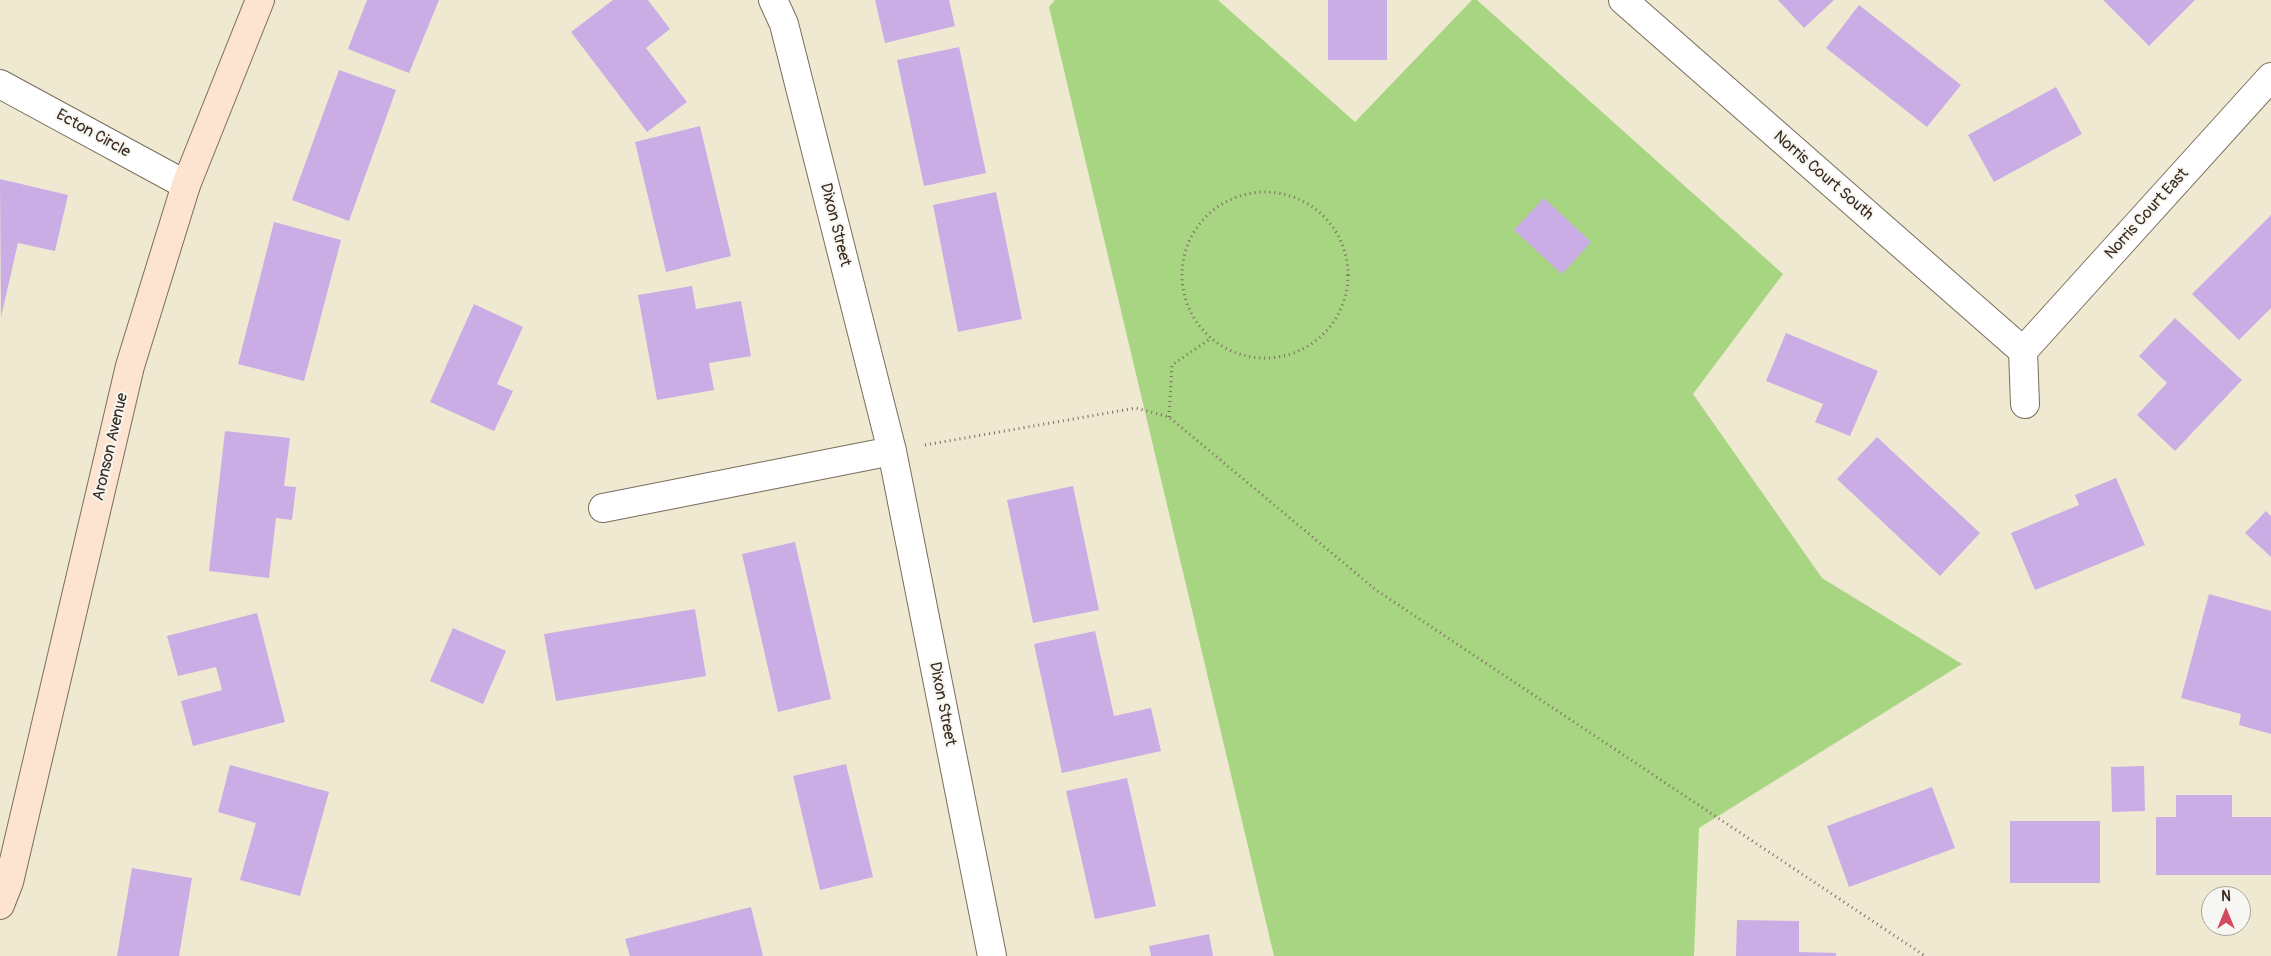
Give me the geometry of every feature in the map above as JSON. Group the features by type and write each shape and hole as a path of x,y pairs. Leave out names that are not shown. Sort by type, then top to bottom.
{"street":[{"name":"Aronson Avenue","path":"3,887 130,366 186,185 260,0"},
{"name":"Dixon Street","path":"773,0 784,24 892,451 992,956"},
{"name":"Norris Court South","path":"1623,0 2023,351"},
{"name":"Norris Court East","path":"2023,351 2271,77"},
{"name":"Ecton Circle","path":"0,84 186,185"},
{"path":"2023,351 2025,404"},
{"path":"603,508 892,451"}],"path":[{"path":"1284,193 1319,210 1340,235 1350,276 1341,313 1320,340 1306,350 1278,359 1245,357 1210,339 1195,322 1184,295 1181,268 1195,229 1216,207 1242,194 1284,193"},
{"path":"1169,417 1172,365 1210,339"},
{"path":"892,451 1136,408 1169,417 1376,590 1925,956"}],"green space":[{"path":"1055,0 1218,0 1355,122 1472,0 1477,0 1783,274 1693,394 1822,578 1962,664 1699,828 1694,956 1274,956 1049,7"}],"building":[{"path":"367,0 439,0 409,73 348,49"},
{"path":"613,0 648,0 670,29 646,48 687,102 647,132 571,32"},
{"path":"875,0 949,0 955,26 885,43"},
{"path":"1328,0 1387,0 1387,60 1328,60"},
{"path":"1778,0 1834,0 1804,28"},
{"path":"2103,0 2195,0 2149,46"},
{"path":"1859,5 1961,85 1927,127 1826,48"},
{"path":"959,47 986,173 924,186 897,60"},
{"path":"339,70 396,90 349,221 292,200"},
{"path":"2056,87 2082,134 1994,182 1968,135"},
{"path":"700,126 731,256 666,272 635,142"},
{"path":"0,179 68,195 55,251 18,243 1,317"},
{"path":"996,192 1022,319 958,332 933,205"},
{"path":"1544,198 1591,242 1562,274 1514,230"},
{"path":"2271,215 2271,308 2239,340 2192,294"},
{"path":"274,222 341,240 304,381 238,364"},
{"path":"692,286 696,309 741,301 751,356 709,363 714,390 657,400 638,295"},
{"path":"474,304 523,327 497,384 513,391 494,431 430,402"},
{"path":"2175,318 2242,380 2175,451 2137,415 2167,383 2139,356"},
{"path":"1786,333 1878,371 1850,436 1815,422 1823,404 1766,381"},
{"path":"225,431 290,438 284,486 296,487 292,520 276,518 269,578 209,571"},
{"path":"1877,437 1980,533 1940,576 1837,479"},
{"path":"2116,478 2145,545 2035,590 2011,533 2079,505 2075,495"},
{"path":"1073,486 1099,610 1033,623 1007,500"},
{"path":"2266,511 2271,516 2271,557 2245,533"},
{"path":"795,542 831,699 778,712 742,554"},
{"path":"2209,594 2271,611 2271,734 2239,725 2241,714 2181,698"},
{"path":"695,609 706,676 556,701 544,634"},
{"path":"257,613 285,722 193,746 181,701 222,690 216,667 178,676 167,636"},
{"path":"453,628 506,651 483,704 430,681"},
{"path":"1095,631 1114,716 1151,708 1161,751 1062,773 1034,644"},
{"path":"846,764 873,877 820,890 793,776"},
{"path":"230,765 329,792 300,896 240,880 256,823 218,812"},
{"path":"2144,766 2145,811 2112,812 2111,767"},
{"path":"1127,778 1156,906 1095,919 1066,791"},
{"path":"1932,787 1955,848 1849,887 1827,826"},
{"path":"2176,795 2232,795 2232,817 2271,817 2271,875 2156,875 2156,817 2176,817"},
{"path":"2010,821 2100,821 2100,883 2010,883"},
{"path":"132,868 192,878 179,956 117,956"},
{"path":"751,907 763,956 630,956 625,939"},
{"path":"1737,920 1799,921 1799,952 1836,953 1836,956 1736,956"},
{"path":"1209,934 1213,956 1151,956 1149,946"}]}
